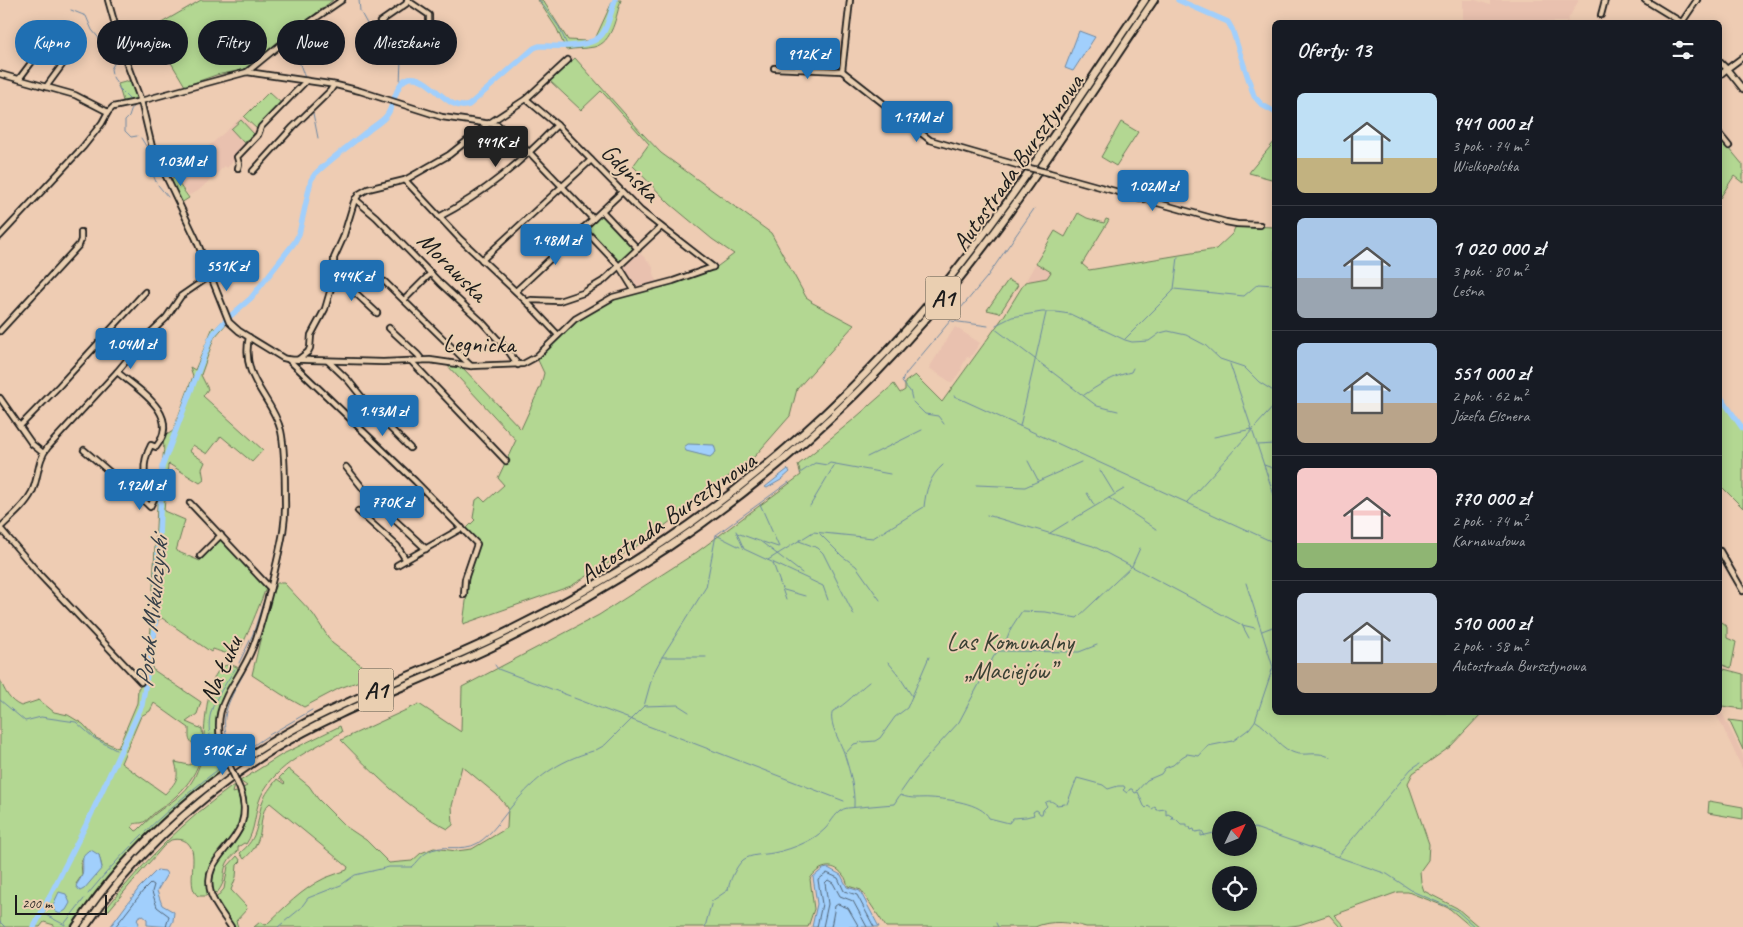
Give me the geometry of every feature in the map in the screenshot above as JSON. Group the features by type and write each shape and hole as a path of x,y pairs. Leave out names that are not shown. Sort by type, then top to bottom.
{"highway":[{"name":"Autostrada Bursztynowa","path":"85,927 123,878 168,831 206,797 254,762 294,737 486,650 537,621 546,612 621,569 706,512 785,448 827,411 868,370 927,306 979,240 1145,0"},
{"name":"Autostrada Bursztynowa","path":"77,925 118,872 157,831 201,792 250,756 316,718 537,621 548,619 633,570 710,518 789,455 874,375 927,317 984,245 1033,177 1154,0"}],"street":[{"path":"108,0 123,53 141,101 152,147 193,232 229,322 239,331 289,360 415,481 477,544 465,579 464,595"},
{"path":"247,72 297,31 342,0"},
{"path":"383,20 406,4 408,0 429,15 430,20"},
{"path":"842,71 850,0"},
{"path":"1601,15 1605,0"},
{"path":"1645,0 1680,20"},
{"path":"1684,20 1697,0"},
{"path":"1722,73 1743,57"},
{"path":"298,359 308,352 311,335 325,309 334,278 334,258 359,194 368,189 405,180 449,155 488,124 526,99 568,60"},
{"path":"1722,64 1743,89"},
{"path":"19,79 30,65"},
{"path":"46,87 62,65"},
{"path":"774,68 842,71 930,140 1224,221 1237,224 1260,225"},
{"path":"0,236 83,147 113,107 247,72 334,84 442,117 498,125 530,153 593,219"},
{"path":"0,74 75,95 108,112"},
{"path":"238,168 237,157 258,135 261,127 306,80"},
{"path":"253,171 330,91 334,84"},
{"name":"Gdyńska","path":"526,99 557,125 622,192 661,227 713,268"},
{"path":"439,217 457,208 512,169 557,125"},
{"path":"1722,137 1729,146"},
{"path":"482,260 591,160"},
{"path":"405,180 439,217 516,291 558,335"},
{"path":"516,291 622,192"},
{"name":"Morawska","path":"356,199 482,322 510,352 518,365"},
{"path":"602,210 638,249"},
{"path":"527,302 532,300 559,301 583,293 603,281 661,227"},
{"path":"584,228 620,266 634,290"},
{"path":"0,332 79,245 82,232"},
{"name":"Legnicka","path":"289,360 422,360 471,366 518,365 527,363 536,357 575,319 613,296 659,285 713,268"},
{"path":"404,300 431,273"},
{"path":"141,682 40,575 0,528 30,495 43,453 117,372 143,340 166,318 181,296 210,276"},
{"path":"334,278 347,285 377,313"},
{"path":"385,282 471,366"},
{"path":"20,426 145,292"},
{"path":"389,328 422,360"},
{"name":"Na Łuku","path":"231,927 212,896 210,877 217,858 236,836 245,809 240,789 225,756 218,732 220,711 252,648 285,528 282,440 276,420 250,372 249,337"},
{"path":"328,360 410,448"},
{"path":"410,361 506,461"},
{"path":"84,450 150,507 152,505 156,495 146,484 143,466 151,446 156,447 162,438 165,429 164,422 154,404 117,372"},
{"path":"0,398 32,444 43,453"},
{"path":"346,467 369,496 426,550"},
{"path":"190,503 270,588"},
{"path":"358,511 397,546 406,560"},
{"path":"397,566 462,528"},
{"path":"200,556 221,534"},
{"path":"1722,554 1743,591"}],"shaded area":[{"path":"1463,0 1475,0 1490,5 1490,0 1579,0 1568,20 1463,20"},
{"path":"242,117 257,134 227,168 225,166 198,191 189,195 174,177"},
{"path":"638,251 652,265 657,284 635,289 621,267"},
{"path":"1036,263 1052,272 1047,279 1025,282"},
{"path":"955,327 980,343 970,358 967,357 962,369 952,383 929,368"},
{"path":"1722,713 1743,755 1743,770 1717,715 1722,715"}],"green space":[{"path":"201,0 333,0 307,20 277,20 277,44 267,51 267,20 198,20 198,65 249,65 243,70 216,75 185,86 172,65 188,65 188,20 167,20"},
{"path":"538,0 544,2 568,40 586,41 595,39 613,0 621,0 613,28 606,40 594,47 566,50 557,29"},
{"path":"575,58 661,153 771,233 806,297 811,302 854,325 797,389 790,416 755,456 653,536 571,586 463,624 472,556 478,543 465,530 475,520 473,518 476,500 480,497 485,502 504,485 498,478 516,440 447,365 462,367 521,429 541,385 544,373 537,358 575,319 613,297 673,283 714,269 734,254 712,239 670,204 633,166 649,144 601,91 581,110 550,81"},
{"path":"132,80 139,98 123,101 118,84"},
{"path":"269,92 282,104 258,130 244,117"},
{"path":"241,120 254,134 244,143 231,129"},
{"path":"1121,122 1138,132 1116,166 1101,157"},
{"path":"1722,139 1743,165 1743,183 1734,176 1722,195"},
{"path":"1272,145 1272,179 1249,173"},
{"path":"174,177 189,198 181,203 169,180"},
{"path":"602,211 638,249 619,266 583,228"},
{"name":"Las Komunalny „Maciejów”","path":"1078,213 1104,223 1106,219 1109,220 1082,264 1089,270 1216,249 1232,234 1236,226 1272,227 1272,715 1480,715 1450,747 1413,773 1408,783 1429,844 1428,860 1420,871 1424,891 1457,908 1479,927 1471,927 1444,906 1408,892 1398,892 1334,915 1345,927 1340,927 1329,915 1299,925 1284,927 1086,927 1060,922 1047,923 1035,927 886,927 861,890 848,886 845,878 835,868 825,867 817,871 810,879 814,909 808,927 254,927 260,922 266,925 294,899 317,882 347,870 348,867 270,803 264,810 260,835 254,848 244,859 240,853 254,836 266,794 277,779 285,783 279,778 288,769 309,786 318,799 345,826 366,840 389,863 412,861 421,853 434,848 456,851 472,849 507,828 508,808 497,795 462,766 452,806 453,825 448,829 433,821 405,800 378,777 341,740 419,704 461,732 462,687 599,615 697,552 801,475 798,465 894,384 900,393 905,390 905,382 915,375 942,402 1004,316 1025,282 1047,278 1051,272 1036,263 1055,231 1065,237"},
{"path":"1008,280 1018,285 1000,313 987,310"},
{"path":"224,319 227,323 214,338 201,375 208,389 203,396 263,450 252,462 221,436 207,454 193,445 189,451 205,462 202,469 204,480 200,483 169,464 164,511 185,520 176,551 200,561 223,536 267,585 241,647 233,653 213,649 211,652 162,618 158,620 152,669 201,702 197,714 186,722 202,729 203,743 198,766 185,786 177,795 145,821 134,824 132,827 136,831 138,830 181,794 194,778 202,756 206,711 213,681 218,671 226,665 237,667 238,670 221,702 216,721 218,743 222,757 217,760 225,763 226,767 147,833 110,874 70,927 53,927 54,925 44,922 40,927 0,927 0,680 8,695 17,704 21,706 39,700 54,712 68,715 83,724 96,738 118,748 137,703 138,688 141,686 140,677 147,662 151,628 158,486 163,456 163,441 165,436 173,431 193,376 190,367 195,370 213,327 215,329","holes":["154,703 189,728 189,738 199,756 195,762 189,765 175,762 176,780 165,794 121,763 141,716 150,711","86,853 99,855 102,867 76,884 82,875 81,862"]},
{"path":"1722,399 1743,430 1743,508 1722,487"},
{"path":"277,583 284,583 313,614 332,643 361,665 365,679 340,688 304,707 252,675 270,598"},
{"path":"1722,623 1727,627 1727,638 1736,642 1731,668 1722,665"},
{"path":"1722,669 1743,674 1743,709 1722,706"},
{"path":"1729,720 1743,722 1743,750"},
{"path":"340,726 342,732 296,758 276,775 268,785 261,796 249,839 246,844 244,843 238,847 238,851 228,861 222,884 217,893 214,892 213,878 216,866 239,834 245,822 247,807 243,788 247,786 240,781 283,754"},
{"path":"234,785 232,793 237,792 240,818 232,836 212,860 207,874 208,894 206,896 198,896 194,890 192,883 193,858 189,844 183,840 174,839 164,846 109,910 105,910 166,842 199,812"},
{"path":"1709,801 1743,807 1743,819 1708,813"},
{"path":"237,856 241,861 237,865 236,877 231,890 247,909 236,921 238,927 234,927 216,898 224,889 228,866"}],"water":[{"path":"1079,31 1095,37 1073,71 1065,68"},
{"path":"688,444 714,445 716,452 710,457 686,451 684,447"},
{"path":"788,469 790,472 781,480 767,488 765,487"},
{"path":"91,850 99,855 102,868 84,889 80,891 76,886 83,871 83,857"},
{"path":"828,868 841,875 847,887 860,891 879,927 812,927 817,904 813,877 823,869"},
{"path":"157,870 165,871 167,874 157,891 162,905 174,912 170,927 147,925 147,919 142,915 138,917 139,923 137,927 110,927 139,888"},
{"path":"59,892 66,894 70,903 66,910 60,914 52,907"}],"waterway":[{"path":"359,0 360,11 378,44 393,56 401,59 400,85"},
{"path":"539,0 559,27 567,45"},
{"name":"Potok Mikulczycki","path":"34,927 88,821 142,705 155,629 162,467 214,333 251,298 294,243 299,234 311,180 315,174 385,117 390,110 397,90 405,80 411,78 419,79 456,105 469,105 534,48 539,46 574,46 591,42 598,38 607,26 615,0"},
{"name":"Potok Mikulczycki","path":"1178,0 1228,22 1254,96 1262,105 1272,110"},
{"path":"71,10 86,16 92,30 103,43 104,51 111,55 115,62 111,69 112,74"},
{"path":"300,65 305,78"},
{"path":"113,77 120,90 131,101"},
{"path":"133,105 129,117 125,121 125,131 131,137 137,136"},
{"path":"313,113 318,138"},
{"path":"141,138 146,146"},
{"path":"150,167 156,182"},
{"path":"158,185 168,197"},
{"path":"912,399 910,391 902,382 904,376 987,277 1034,209"},
{"path":"1125,339 1174,289 1178,257"},
{"path":"1174,289 1244,296 1258,284 1272,285"},
{"path":"996,325 1012,317 1042,312 1056,312 1070,314 1132,342 1149,341 1160,333 1168,331 1186,335 1205,345 1220,359 1244,367 1259,382 1272,390"},
{"path":"1020,426 1046,313"},
{"path":"952,321 988,326"},
{"path":"994,328 1097,406 1118,411"},
{"path":"1230,364 1272,489"},
{"path":"1084,395 1112,378 1131,372 1133,368"},
{"path":"954,396 1272,542"},
{"name":"Potok Mikulczycki","path":"1722,399 1743,429"},
{"path":"913,402 925,414 938,416 944,424"},
{"path":"1187,502 1272,408"},
{"path":"1214,437 1252,429"},
{"path":"867,457 922,430"},
{"path":"1258,445 1272,444"},
{"path":"1028,461 1038,480"},
{"path":"976,485 1025,487 1081,462"},
{"path":"800,473 815,463 827,465 830,463 890,474"},
{"path":"810,506 835,464"},
{"path":"768,560 813,532 873,538 924,507 929,484 934,474 943,465"},
{"path":"1264,465 1272,468"},
{"path":"1100,470 1114,493"},
{"path":"596,750 605,745 644,706 653,674 706,587 716,535 789,482"},
{"path":"1072,520 1124,489"},
{"path":"1087,493 1094,505"},
{"path":"1109,498 1156,529"},
{"path":"760,504 779,547"},
{"path":"987,515 1093,546 1242,625 1249,638"},
{"path":"1050,533 1068,522"},
{"path":"736,531 744,549 823,586 828,600"},
{"path":"737,533 759,541"},
{"path":"820,534 842,556 856,566 880,600"},
{"path":"716,535 740,547"},
{"path":"760,541 802,573"},
{"path":"799,541 818,548 823,553 854,615"},
{"path":"763,542 778,547"},
{"path":"901,792 920,765 959,722 994,656 1005,643 1011,628 1022,611 1046,612 1077,618 1132,566 1140,548"},
{"path":"773,563 786,600"},
{"path":"1246,583 1272,664"},
{"path":"784,590 805,596"},
{"path":"239,663 253,634 267,591"},
{"path":"1242,625 1255,628"},
{"path":"1262,631 1272,627"},
{"path":"247,668 258,642"},
{"path":"999,651 1079,652 1097,645"},
{"path":"662,657 706,657"},
{"path":"845,754 854,744 875,741 880,738 895,717 907,708 929,657"},
{"path":"888,662 912,696"},
{"path":"495,665 498,669 570,696"},
{"path":"218,770 210,738 210,716 218,696 235,669"},
{"path":"1137,791 1147,780 1161,774 1165,768 1173,765 1187,754 1199,756 1208,746 1233,741 1249,729 1255,721 1272,670"},
{"path":"237,755 227,737 225,718 229,702 244,673"},
{"path":"854,807 854,794 850,775 833,727 832,716 833,711 869,682"},
{"path":"574,698 664,732"},
{"path":"0,700 25,721 41,717 76,722 94,738 116,750"},
{"path":"644,706 678,705 689,712"},
{"path":"230,761 312,710"},
{"path":"1256,721 1286,749 1292,752 1320,754 1330,757"},
{"path":"667,733 844,801"},
{"path":"278,927 300,909 308,898 341,885 355,875 389,867 412,867 424,854 432,850 472,846 478,843 492,831 521,796 539,779 568,760 593,751"},
{"path":"88,894 153,824 189,792 227,763"},
{"path":"1338,856 1411,769 1420,763"},
{"path":"1067,804 1077,778 1103,785 1108,789 1124,786 1123,790 1127,793 1130,789 1135,793 1138,792 1146,808 1148,806 1152,809 1155,807 1157,810 1166,809 1166,815 1168,814 1173,817 1171,819 1176,819 1181,824 1187,824 1187,827 1190,827 1191,830 1194,829 1195,832 1202,831 1205,836"},
{"path":"848,808 894,804 900,795 955,801 972,805 985,813 989,818 1009,823 1013,818 1034,815 1033,812 1036,810 1042,814 1047,806 1045,803 1048,801 1057,805 1065,804"},
{"path":"705,927 712,901 728,890 733,874 743,860 798,846 823,831 837,814 847,808"},
{"path":"1258,829 1387,874 1414,892 1456,910 1475,927"},
{"path":"1201,833 1201,836 1212,833"},
{"path":"42,913 65,925 84,899"},
{"path":"0,922 5,927"},
{"path":"996,923 998,927"}]}
